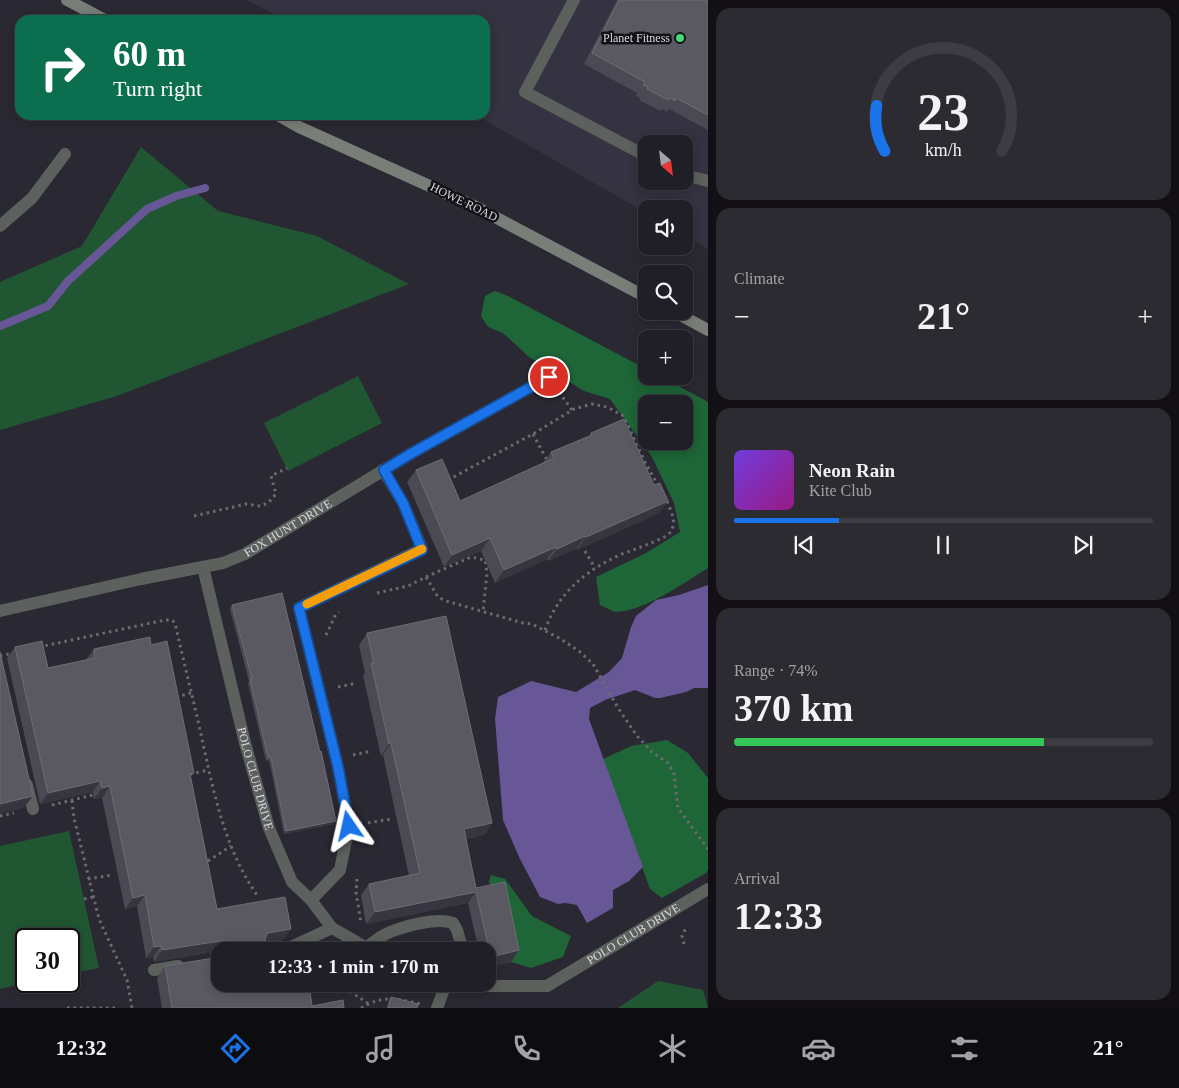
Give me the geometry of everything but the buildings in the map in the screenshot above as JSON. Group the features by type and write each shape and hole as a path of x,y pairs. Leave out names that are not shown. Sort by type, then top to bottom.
{"street":[{"path":"67,0 96,15"},
{"path":"574,0 525,92 638,152"},
{"name":"HOWE ROAD","path":"287,120 476,207 638,293"},
{"path":"0,226 32,198 65,154"},
{"path":"693,177 708,181"},
{"path":"693,179 708,187"},
{"path":"690,320 708,330"},
{"name":"FOX HUNT DRIVE","path":"0,612 141,579 224,563 245,554 412,453 549,377"},
{"path":"311,900 340,870 349,826 338,767 299,608 422,550 403,503 384,470"},
{"name":"POLO CLUB DRIVE","path":"203,568 244,743 269,828 292,882 311,900 332,928 357,942"},
{"path":"24,771 33,809"},
{"name":"POLO CLUB DRIVE","path":"496,986 547,986 708,889"},
{"path":"377,942 388,933 409,926 447,920 453,923 460,942"},
{"path":"302,942 332,928"},
{"path":"154,970 192,964"},
{"path":"437,1008 443,992"}],"path":[{"path":"448,481 533,434 574,408 592,404 607,407 622,415 660,488"},
{"path":"617,423 624,419"},
{"path":"533,434 548,462"},
{"path":"627,443 636,441"},
{"path":"194,516 246,504 260,506 268,503 276,494 271,476 287,468"},
{"path":"444,474 448,481 447,486"},
{"path":"545,630 554,608 574,584 595,568 668,535 673,530 675,522 664,496"},
{"path":"473,550 477,558"},
{"path":"585,551 595,568"},
{"path":"373,595 408,586 471,557 485,560 487,573 484,612"},
{"path":"426,577 438,597 446,601 532,624 580,651 593,664 618,708 637,736 652,752 668,763 674,774 678,808 708,849"},
{"path":"324,642 335,616 344,606"},
{"path":"33,649 165,620 172,620 175,623 220,816 246,880 257,895"},
{"path":"0,656 16,652"},
{"path":"331,688 358,683"},
{"path":"173,697 192,693"},
{"path":"347,756 372,751"},
{"path":"188,774 209,770"},
{"path":"70,787 74,818 93,897 102,926 128,980 132,1008"},
{"path":"363,824 391,819"},
{"path":"208,861 231,846"},
{"path":"360,873 357,879 356,892 367,942"},
{"path":"88,879 112,875"},
{"path":"84,899 93,897"},
{"path":"351,992 369,1004"},
{"path":"361,1008 394,997 437,1008"},
{"path":"67,1008 115,1008"}],"shaded area":[{"path":"246,0 708,0 708,249 693,240 693,200 638,200 638,208 485,120 490,120 490,15 276,15"},
{"path":"708,585 708,688 694,688 686,692 660,698 655,698 635,690 605,700 590,708 589,719 643,867 629,881 613,890 613,908 587,923 577,905 558,904 540,897 520,859 503,820 495,719 498,697 531,681 576,692 609,672 622,658 636,616 656,600 679,595"}],"green space":[{"path":"141,147 218,211 317,236 409,284 117,396 0,430 0,282 82,246"},
{"path":"495,291 508,296 638,365 638,385 677,385 708,402 708,568 664,595 640,606 617,612 600,605 596,577 646,553 680,532 674,503 647,450 693,450 693,395 638,395 638,438 610,399 584,391 529,357 503,333 488,327 481,316 485,296"},
{"path":"358,376 382,423 288,471 264,423"},
{"path":"667,740 688,753 708,778 708,870 706,873 662,898 650,889 603,759 631,746"},
{"path":"69,831 99,968 80,972 80,928 15,928 15,986 0,989 0,846"},
{"path":"491,875 505,879 532,916 571,936 563,957 531,968 511,962 497,898 489,882"},
{"path":"658,981 703,990 708,1008 618,1008"}],"waterway":[{"path":"0,326 48,306 68,281 147,209 176,196 205,188"}],"slow traffic":[{"path":"307,604 422,549"}],"place":[{"name":"Planet Fitness","path":"680,38"}],"route":[{"path":"349,826 338,767 299,608 422,550 403,503 384,470 549,377"}]}
